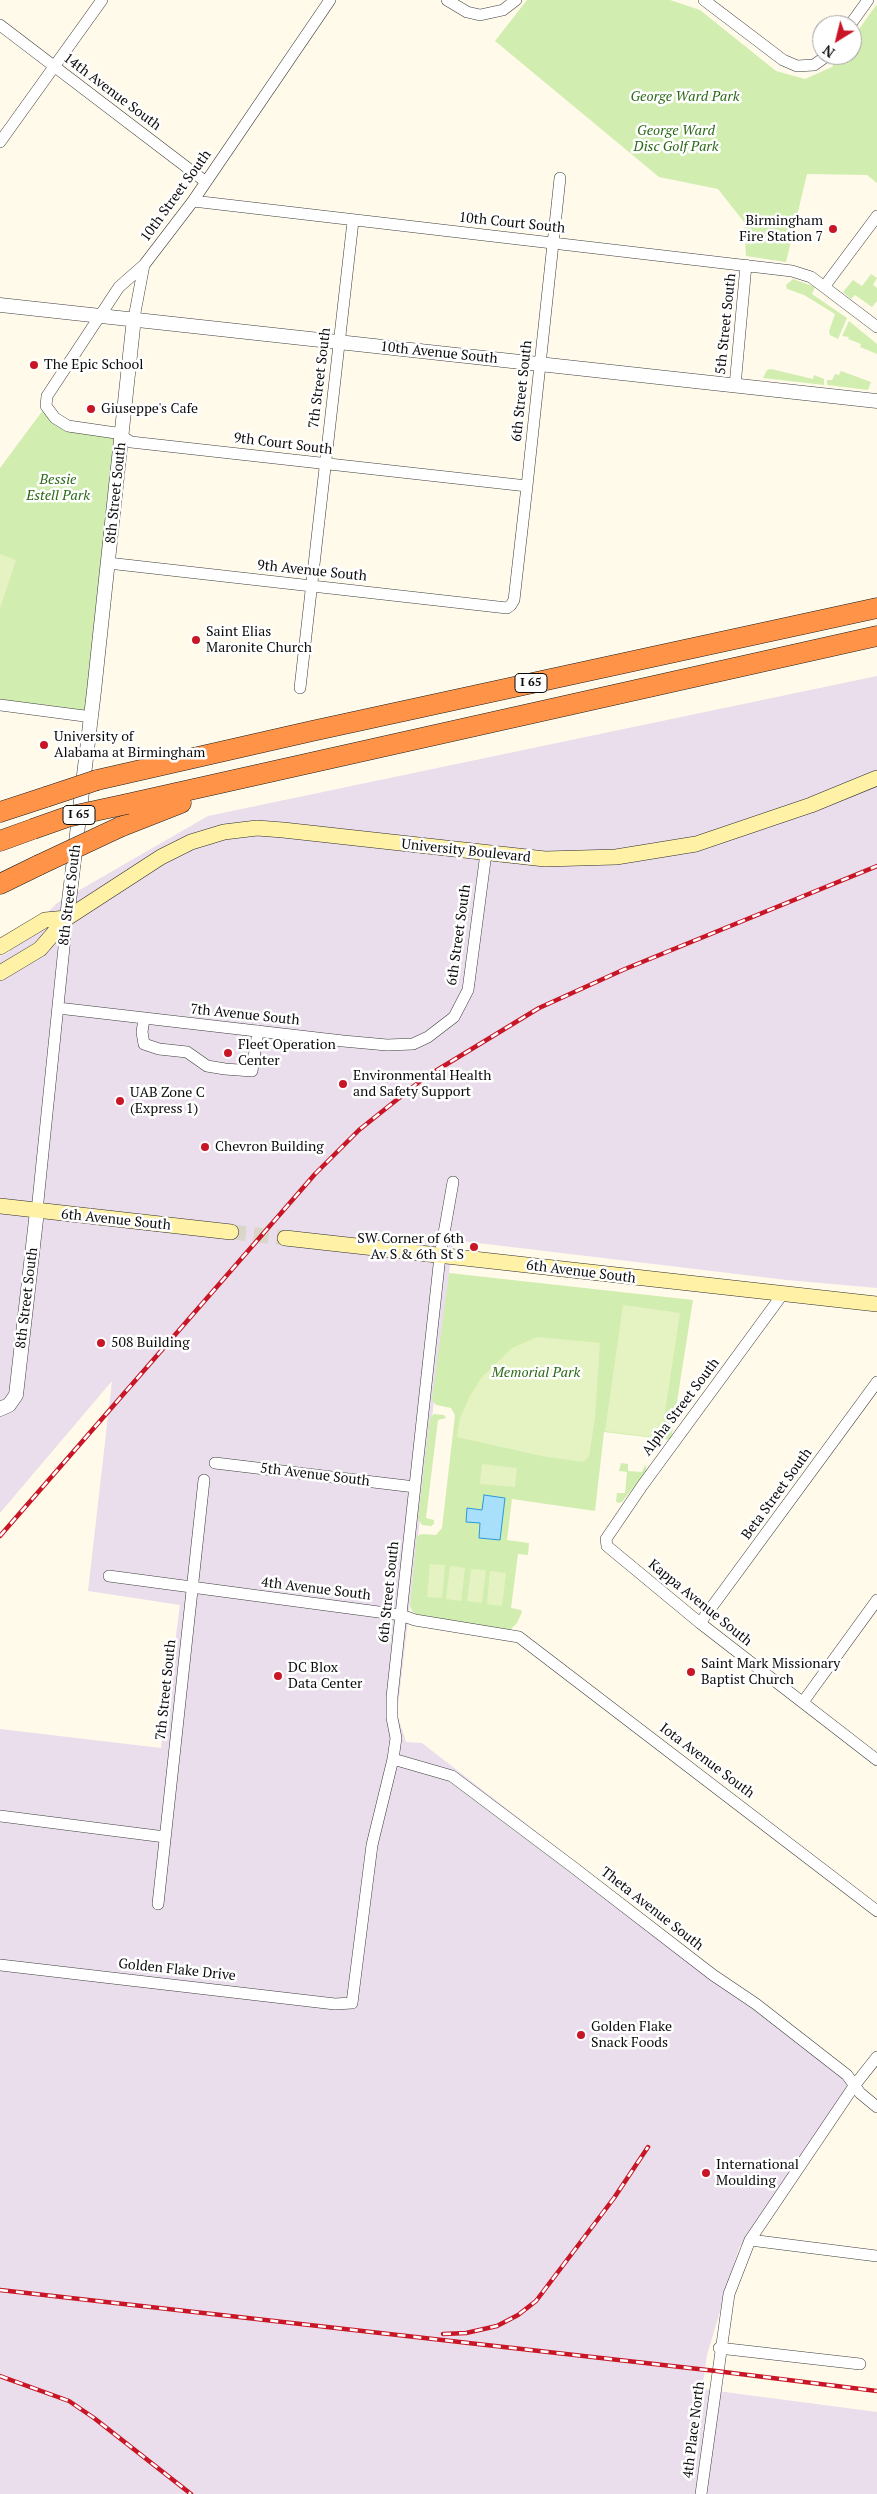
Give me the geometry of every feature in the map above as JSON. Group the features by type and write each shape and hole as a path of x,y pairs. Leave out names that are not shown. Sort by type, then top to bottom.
{"highway":[{"name":"I 65","path":"0,812 46,793 97,780 877,608"},
{"name":"I 65","path":"0,840 67,817 877,636"},
{"path":"0,884 160,810 284,768"},
{"path":"0,799 46,793"}],"main road":[{"name":"University Boulevard","path":"0,973 40,949 67,918 169,852 199,839 233,830 257,828 284,830 545,859 607,858 696,844 811,805 877,778"},
{"name":"University Boulevard","path":"0,947 45,920 67,918"},
{"name":"6th Avenue South","path":"0,1206 232,1232"},
{"name":"6th Avenue South","path":"285,1238 782,1295 877,1304"}],"street":[{"path":"0,142 102,0"},
{"name":"10th Street South","path":"46,406 47,396 119,287 144,265 193,201 330,0"},
{"path":"447,0 467,12 484,15 504,10 516,0"},
{"path":"857,15 868,0"},
{"path":"704,1 783,60 797,66 814,65"},
{"name":"14th Avenue South","path":"0,25 206,182"},
{"name":"6th Street South","path":"511,605 514,600 560,178"},
{"name":"10th Court South","path":"193,201 792,270 811,277 877,327"},
{"path":"824,286 877,216"},
{"name":"7th Street South","path":"300,688 354,221"},
{"name":"8th Street South","path":"4,1407 16,1395 67,918 92,717 123,436 134,318 144,265"},
{"name":"5th Street South","path":"735,386 746,265"},
{"name":"10th Avenue South","path":"0,305 100,317 134,318 877,401"},
{"name":"9th Court South","path":"46,406 55,418 68,426 123,436 131,442 527,486"},
{"name":"9th Avenue South","path":"108,563 507,608 511,605"},
{"path":"0,705 92,717"},
{"name":"6th Street South","path":"428,1037 454,1017 468,990 486,853"},
{"name":"7th Avenue South","path":"58,1008 386,1045 413,1044 428,1037"},
{"path":"144,1018 142,1032 144,1044 159,1049 187,1052 207,1066 252,1072 258,1030"},
{"name":"6th Street South","path":"352,2003 372,1845 393,1759 396,1738 392,1718 392,1697 440,1256 453,1182"},
{"name":"Alpha Street South","path":"606,1539 642,1486 782,1295"},
{"name":"Beta Street South","path":"700,1624 877,1382"},
{"name":"5th Avenue South","path":"215,1462 415,1487"},
{"name":"7th Street South","path":"158,1904 204,1480"},
{"name":"Kappa Avenue South","path":"606,1539 607,1546 700,1624 877,1760"},
{"name":"4th Avenue South","path":"109,1576 401,1615 415,1620 518,1638"},
{"path":"803,1702 877,1600"},
{"name":"Iota Avenue South","path":"518,1638 877,1911"},
{"name":"Theta Avenue South","path":"393,1759 452,1776 573,1866 713,1975 756,2004 847,2075 854,2086 877,2107"},
{"path":"0,1816 165,1837"},
{"name":"Golden Flake Drive","path":"0,1965 334,2004 352,2003"},
{"name":"4th Place North","path":"701,2494 716,2370 729,2294 750,2240 854,2086 877,2057"},
{"path":"750,2240 877,2256"},
{"path":"720,2348 860,2364"}],"shaded area":[{"path":"877,676 877,1288 787,1280 453,1240 397,1714 406,1742 422,1743 854,2078 739,2248 707,2355 702,2389 877,2412 877,2494 0,2494 0,1729 161,1748 180,1605 88,1591 112,1381 0,1513 0,956 9,952 57,903 208,816"}],"green space":[{"name":"George Ward Park","path":"527,0 670,0 700,10 776,71 805,79 834,65 862,65 862,25 877,4 877,183 867,175 807,174 786,262 746,256 744,222 718,189 659,177 495,41"},
{"path":"871,274 877,278 873,285 877,288 877,301 872,307 855,295 851,299 843,292 853,280 862,286"},
{"path":"793,279 815,287 812,294 847,318 838,339 830,335 829,331 835,314 804,295 787,289 786,285"},
{"path":"849,321 877,344 877,354 860,347 861,344 848,339 849,337 842,336"},
{"path":"771,369 813,379 814,375 824,379 824,385 763,378 767,370"},
{"path":"841,371 871,382 868,390 827,385 827,380 832,380 835,374 839,375"},
{"name":"Bessie Estell Park","path":"46,406 55,418 123,436 92,717 0,705 0,468"},
{"path":"0,554 16,560 0,609"},
{"name":"Memorial Park","path":"449,1273 693,1300 671,1440 604,1432 595,1511 512,1499 507,1540 529,1543 528,1555 518,1554 511,1608 521,1610 522,1612 517,1623 510,1630 418,1615 412,1611 410,1606 417,1536 422,1534 436,1535 442,1528 455,1415 451,1408 436,1405 432,1400"},
{"path":"623,1305 680,1313 661,1438 605,1431"},
{"path":"537,1337 600,1343 595,1417 589,1457 583,1462 541,1456 457,1437 460,1418 481,1378 512,1348"},
{"path":"434,1414 444,1415 446,1418 438,1420 426,1518 434,1520 434,1524 431,1526 422,1525 418,1519 430,1418"},
{"path":"621,1463 628,1464 628,1471 642,1472 645,1465 647,1470 622,1502 619,1503 616,1502 617,1493 625,1493 627,1472 619,1471"},
{"path":"482,1464 517,1468 515,1487 480,1484"},
{"path":"430,1564 445,1565 442,1598 427,1597"},
{"path":"450,1566 465,1568 461,1601 446,1599"},
{"path":"471,1569 486,1570 482,1603 467,1601"},
{"path":"490,1571 506,1573 502,1606 487,1604"}],"water":[{"path":"484,1495 505,1498 500,1540 479,1538 480,1523 466,1522 467,1508 482,1510"}],"tunnel":[{"path":"231,1232 285,1238"}],"railway":[{"path":"0,1536 315,1174 359,1130 424,1078 539,1008 625,969 877,866"},
{"path":"443,2334 466,2333 497,2326 518,2315 536,2301 614,2198 648,2147"},
{"path":"0,2290 877,2391"},
{"path":"0,2376 69,2401 94,2418 191,2494"}],"place":[{"name":"Birmingham Fire Station 7","path":"833,229"},
{"name":"The Epic School","path":"34,365"},
{"name":"Giuseppe's Cafe","path":"91,409"},
{"name":"Saint Elias Maronite Church","path":"196,640"},
{"name":"University of Alabama at Birmingham","path":"44,745"},
{"name":"Fleet Operation Center","path":"228,1053"},
{"name":"Environmental Health and Safety Support","path":"343,1084"},
{"name":"UAB Zone C (Express 1)","path":"120,1101"},
{"name":"Chevron Building","path":"205,1147"},
{"name":"SW Corner of 6th Av S & 6th St S","path":"474,1247"},
{"name":"508 Building","path":"101,1343"},
{"name":"Saint Mark Missionary Baptist Church","path":"691,1672"},
{"name":"DC Blox Data Center","path":"278,1676"},
{"name":"Golden Flake Snack Foods","path":"581,2035"},
{"name":"International Moulding","path":"706,2173"}],"park label":[{"name":"George Ward Disc Golf Park","path":"676,140"}]}
